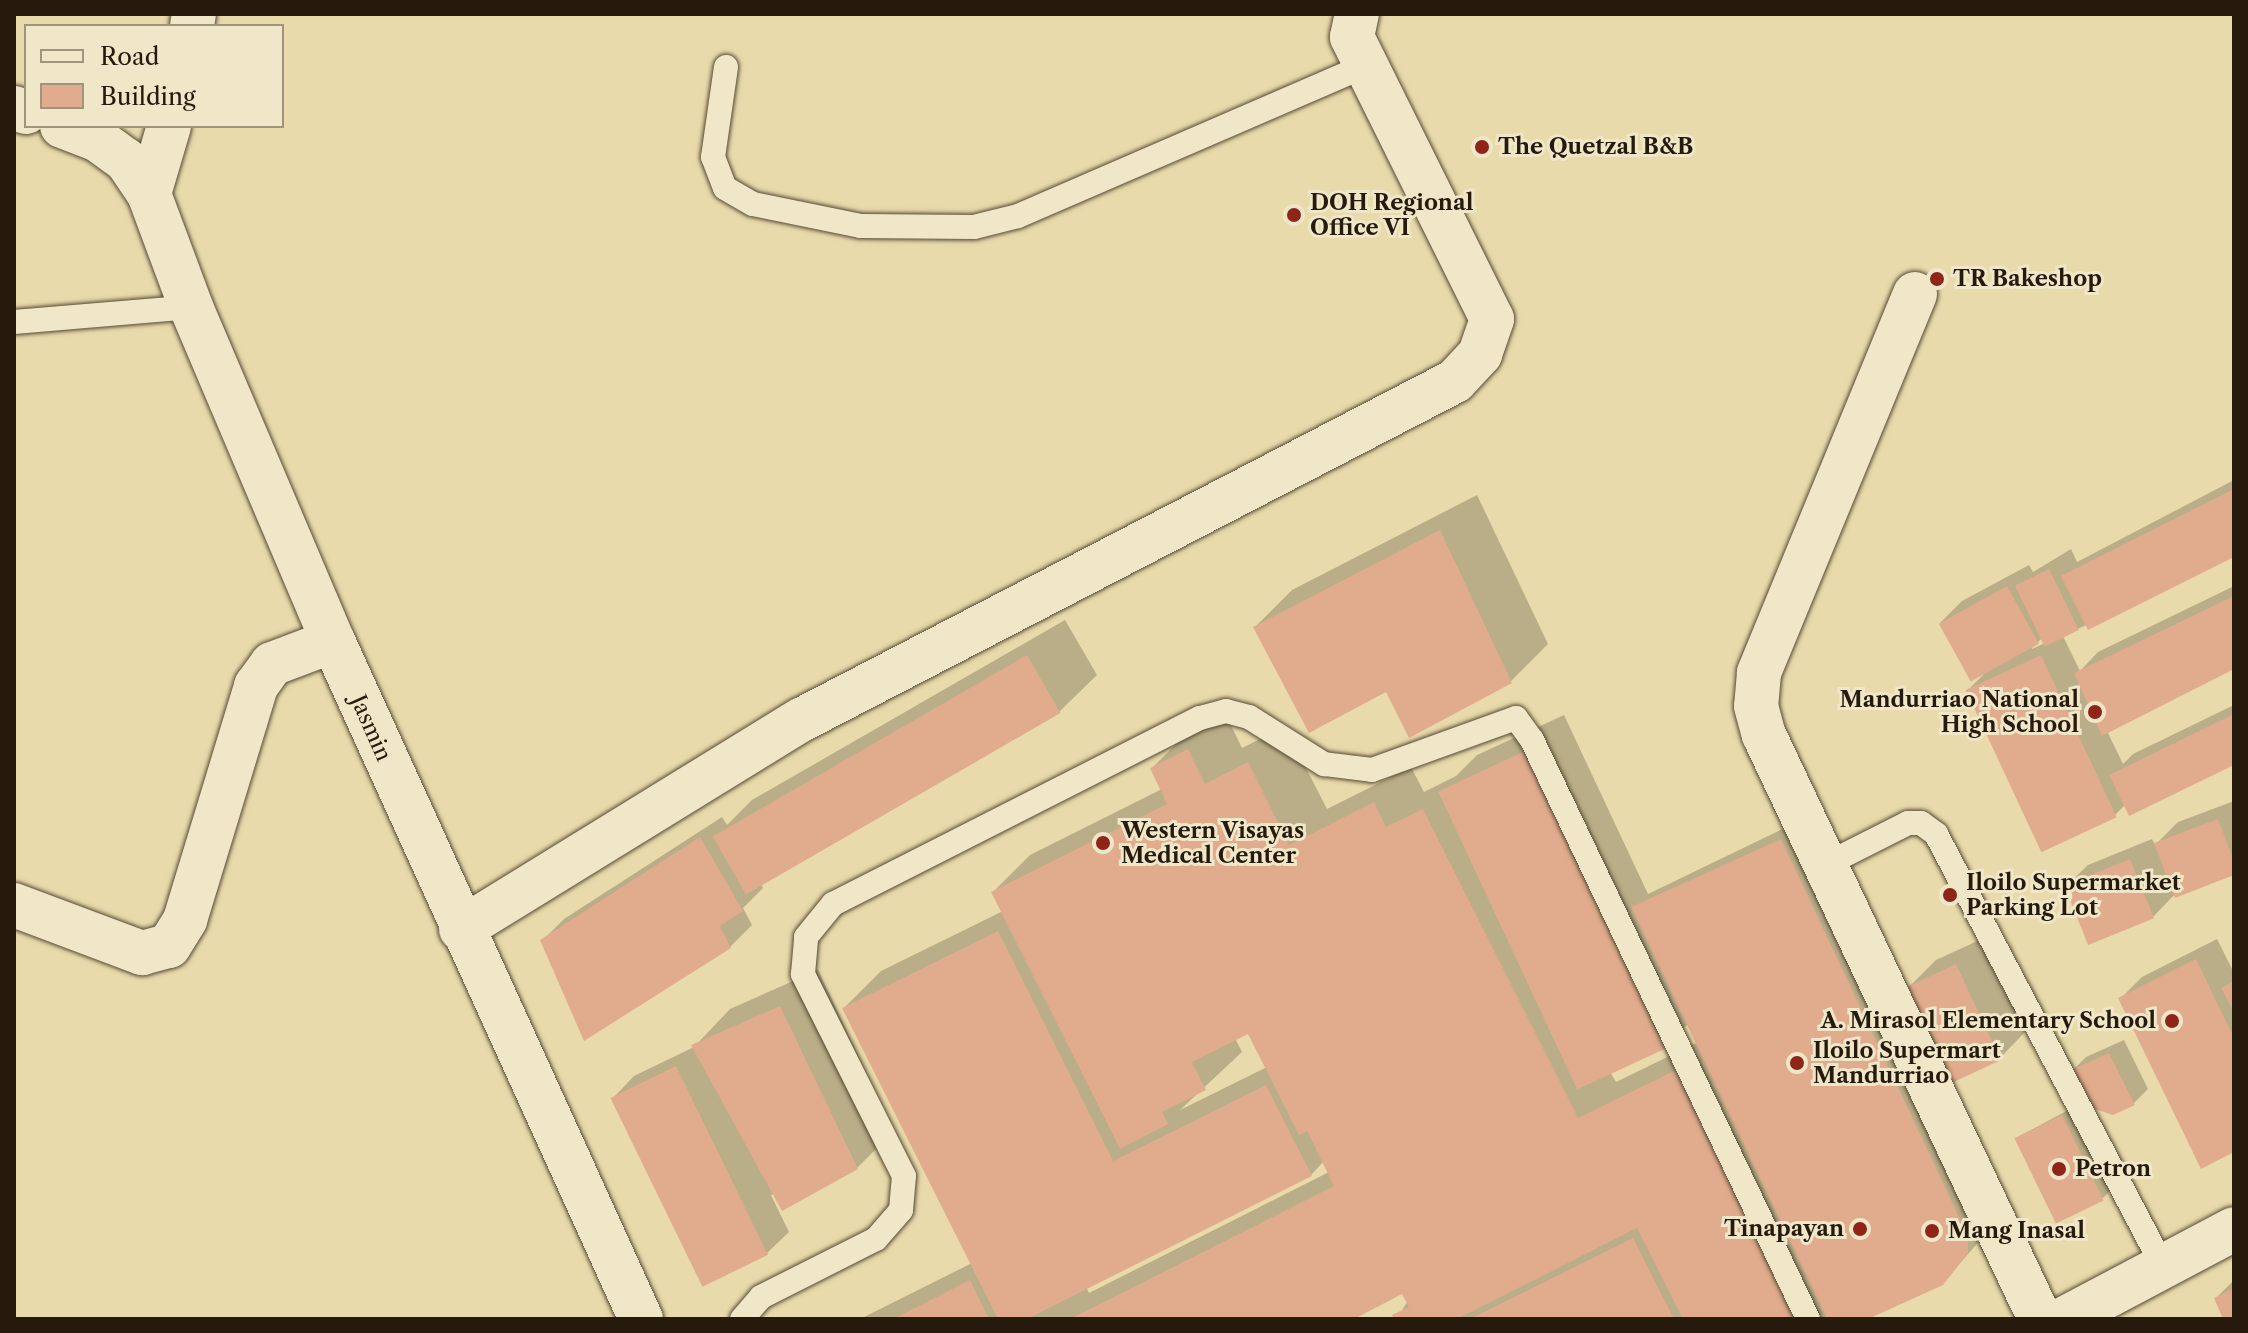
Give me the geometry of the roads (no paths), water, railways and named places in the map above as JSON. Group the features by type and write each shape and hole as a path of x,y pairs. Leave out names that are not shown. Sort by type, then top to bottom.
{"street":[{"path":"461,929 803,719 1455,381 1480,354 1492,319 1352,37 1357,14"},
{"name":"Jasmin","path":"67,128 98,140 126,160 149,194 191,307 333,641 461,929 641,1319"},
{"path":"149,194 168,128"},
{"path":"1915,294 1759,673 1756,706 1764,735 2040,1319"},
{"path":"14,905 142,953 169,946 185,920 256,686 272,664 333,641"},
{"path":"2064,1319 2234,1229"}],"lane":[{"path":"726,67 713,157 725,188 753,204 861,226 974,227 1018,216 1365,66"},
{"path":"14,322 191,307"},
{"path":"742,1319 761,1297 876,1239 901,1210 904,1176 803,974 806,937 833,904 1200,718 1226,711 1249,717 1324,764 1372,770 1516,718 1532,740 1808,1319"},
{"path":"1825,865 1908,823 1921,823 1936,834 2163,1267"}],"place":[{"name":"The Quetzal B&B","path":"1482,147"},
{"name":"DOH Regional Office VI","path":"1294,215"},
{"name":"TR Bakeshop","path":"1937,279"},
{"name":"Mandurriao National High School","path":"2095,712"},
{"name":"Western Visayas Medical Center","path":"1103,843"},
{"name":"Iloilo Supermarket Parking Lot","path":"1950,895"},
{"name":"A. Mirasol Elementary School","path":"2172,1021"},
{"name":"Iloilo Supermart Mandurriao","path":"1797,1063"},
{"name":"Petron","path":"2059,1169"},
{"name":"Tinapayan","path":"1860,1229"},
{"name":"Mang Inasal","path":"1932,1231"}]}
